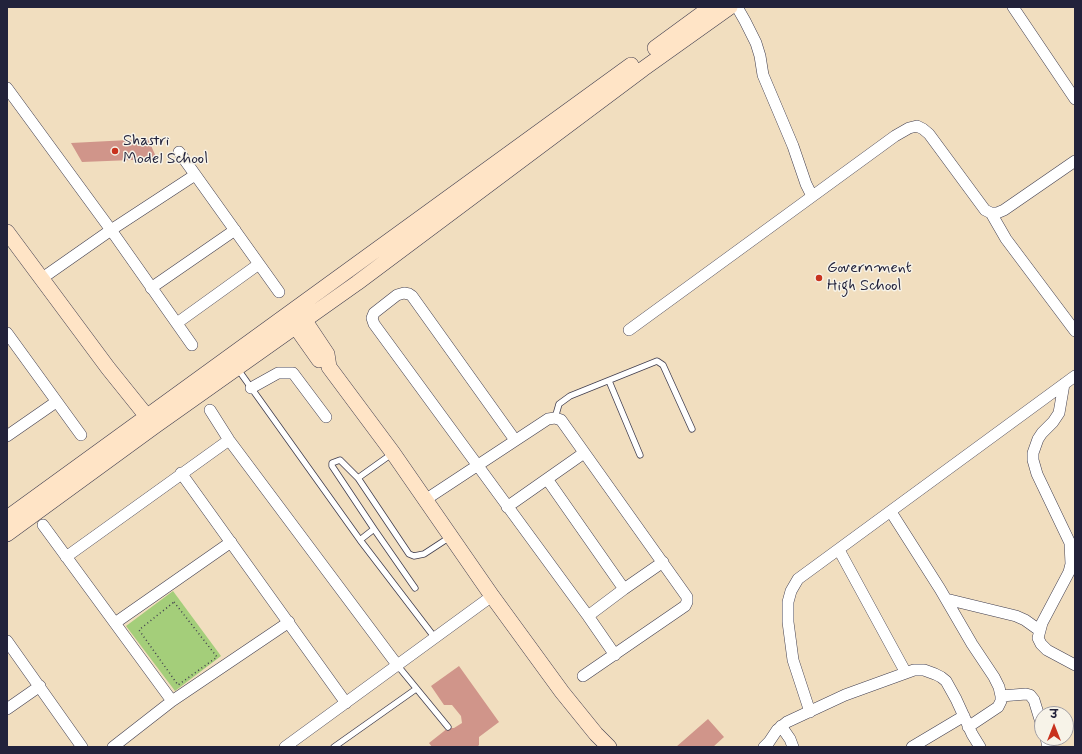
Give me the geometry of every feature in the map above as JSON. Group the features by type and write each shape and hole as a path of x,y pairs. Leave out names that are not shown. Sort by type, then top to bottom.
{"main road":[{"path":"7,518 151,421 296,318 711,7"},
{"path":"7,534 151,421 237,368 296,318 357,283 643,69 730,7"},
{"path":"7,232 41,279 151,421"},
{"path":"296,318 327,354 329,367 393,453 450,537 562,692 596,734 609,747"}],"street":[{"path":"737,7 756,44 760,56 763,75 812,196"},
{"path":"1013,7 1075,99"},
{"path":"7,88 111,230 192,345"},
{"path":"629,330 903,130 917,126 929,134 984,210 991,213 997,214 1004,210 1075,161"},
{"path":"179,152 279,292"},
{"path":"41,279 111,230 195,175"},
{"path":"991,213 1006,239 1075,331"},
{"path":"151,288 235,230"},
{"path":"177,323 259,264"},
{"path":"515,440 412,296 404,293 397,295 374,313 372,318 374,324 615,655"},
{"path":"7,333 81,435"},
{"path":"251,388 278,373 293,373 326,417"},
{"path":"810,712 793,660 788,622 788,602 791,591 798,580 1075,376"},
{"path":"1064,384 1059,413 1038,439 1033,453 1033,460 1037,474 1070,543 1072,564 1042,623 1038,638 1047,650 1075,665"},
{"path":"7,436 56,402"},
{"path":"210,410 229,440 398,666"},
{"path":"425,500 548,419 555,418 561,420 684,590 687,597 685,606 583,676"},
{"path":"66,557 229,440"},
{"path":"507,506 584,453"},
{"path":"182,473 346,703"},
{"path":"547,479 624,589"},
{"path":"891,512 994,677 1001,696 1001,702 998,707 912,747"},
{"path":"43,525 172,702"},
{"path":"115,623 231,542"},
{"path":"839,550 906,673"},
{"path":"588,616 663,562"},
{"path":"285,747 492,596"},
{"path":"946,599 1016,616 1026,620 1039,630"},
{"path":"113,747 172,702 289,622"},
{"path":"7,641 40,686 80,746"},
{"path":"764,747 781,726 787,722 845,695 914,670 924,670 941,677 946,682 980,747"},
{"path":"7,710 40,686"},
{"path":"1001,696 1030,695 1036,706"},
{"path":"781,726 790,739 793,747"}],"lane":[{"path":"555,418 558,404 570,396 657,362 663,365 692,429"},
{"path":"237,368 360,540 435,638"},
{"path":"609,381 640,455"},
{"path":"358,478 393,453"},
{"path":"415,588 333,469 332,463 340,460 358,478 409,554 414,556 424,554 450,537"},
{"path":"360,540 374,529"},
{"path":"398,666 448,727"},
{"path":"334,747 416,689"}],"path":[{"path":"174,602 217,657 178,685 139,630 174,602"}],"green space":[{"path":"173,591 221,656 175,691 126,626"}],"building":[{"path":"148,139 157,159 82,162 71,143"},
{"path":"459,666 499,722 479,737 479,745 477,747 432,747 429,743 448,728 454,728 462,723 461,716 452,705 444,705 431,686"},
{"path":"708,719 724,737 713,747 676,747"}],"place":[{"name":"Shastri Model School","path":"115,151"},
{"name":"Government High School","path":"819,278"}]}
